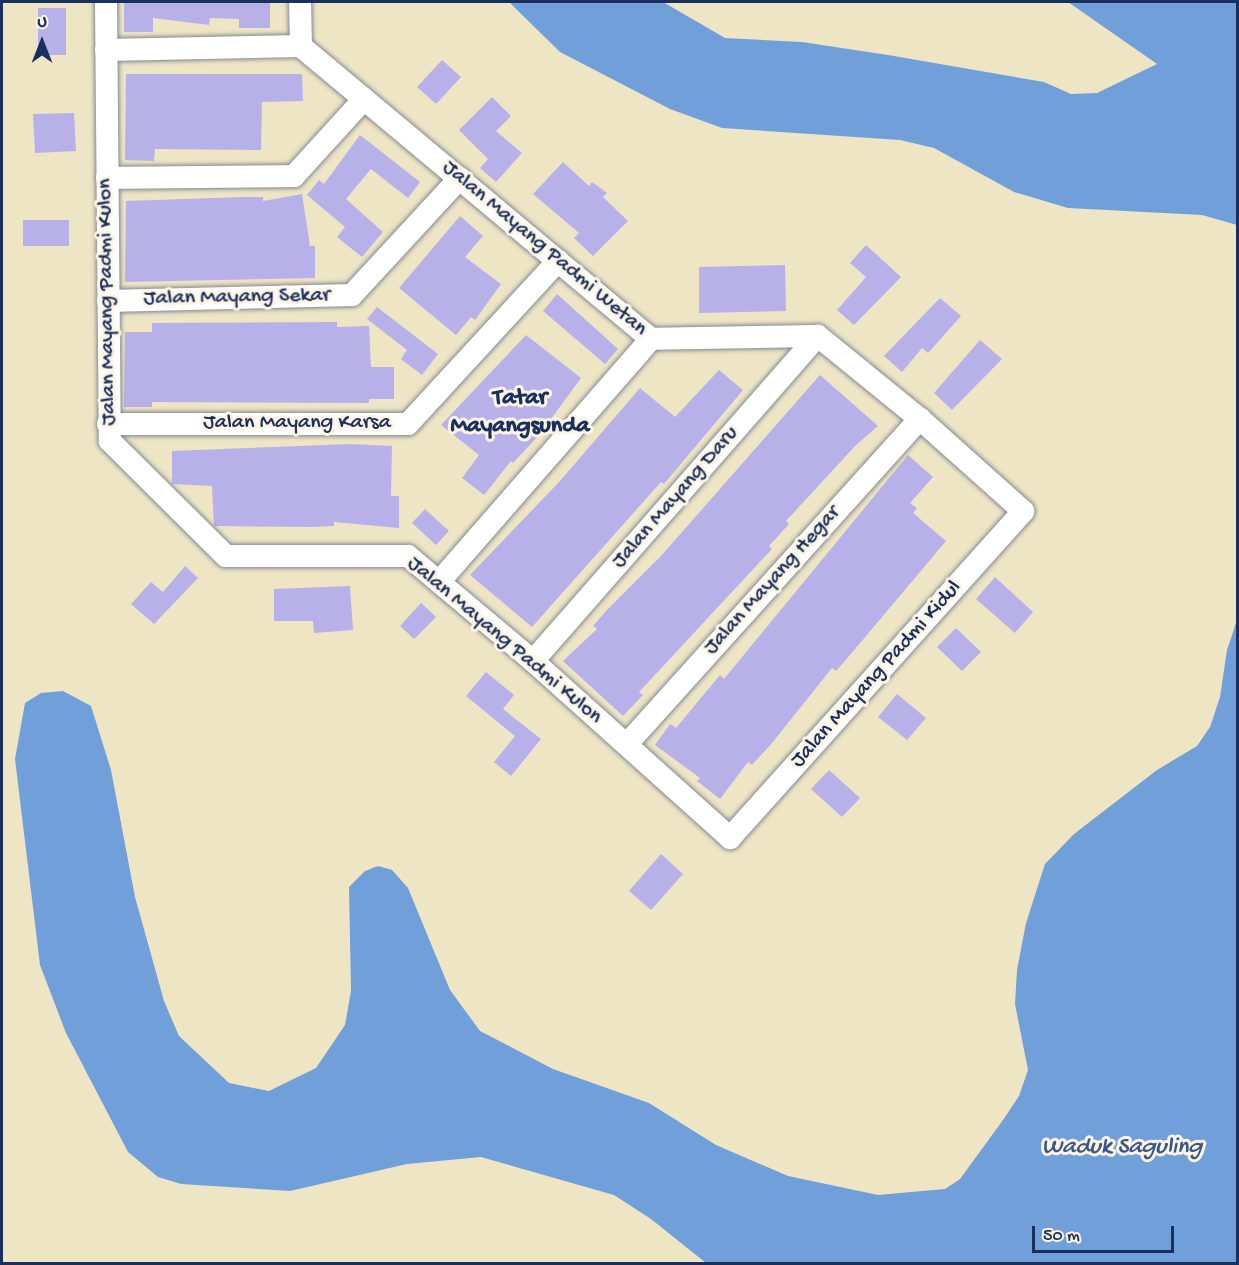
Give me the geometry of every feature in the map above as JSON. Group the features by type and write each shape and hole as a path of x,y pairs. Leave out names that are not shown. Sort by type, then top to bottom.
{"street":[{"name":"Jalan Mayang Padmi Kulon","path":"106,2 108,424 110,441 226,556 408,556 533,661 730,838"},
{"path":"106,50 301,46 300,2"},
{"name":"Jalan Mayang Padmi Wetan","path":"301,46 651,339 818,336"},
{"path":"107,178 294,176 364,99"},
{"name":"Jalan Mayang Sekar","path":"108,301 352,295 460,178"},
{"name":"Jalan Mayang Karsa","path":"108,424 408,424 558,261"},
{"path":"818,336 920,419"},
{"name":"Jalan Mayang Daru","path":"533,661 818,336"},
{"path":"440,582 651,339"},
{"name":"Jalan Mayang Padmi Kidul","path":"730,838 1023,511 920,419"},
{"name":"Jalan Mayang Hegar","path":"627,744 920,419"}],"water":[{"path":"509,2 663,2 725,38 802,42 888,55 1044,82 1071,94 1097,93 1157,64 1068,2 1237,2 1237,225 1202,215 1068,208 1014,192 934,148 900,140 722,128 670,109 560,52"},
{"name":"Waduk Saguling","path":"1237,620 1237,1263 706,1263 651,1219 614,1195 481,1157 407,1164 290,1191 181,1184 158,1177 128,1152 66,1033 40,965 15,759 25,703 41,693 63,691 91,706 111,770 135,897 164,1001 179,1036 229,1083 269,1091 316,1068 345,1025 351,991 349,887 365,871 378,866 392,870 408,888 450,990 480,1031 553,1069 649,1103 716,1145 788,1176 878,1195 945,1189 960,1179 1003,1120 1019,1096 1028,1070 1015,1004 1017,970 1026,923 1045,864 1074,834 1157,770 1197,746 1210,727 1220,697 1227,650"}],"building":[{"path":"124,2 270,2 270,28 239,28 239,19 210,18 209,25 153,18 153,32 124,32"},
{"path":"38,8 66,8 66,55 38,55"},
{"path":"442,60 461,77 436,104 417,87"},
{"path":"126,74 302,74 303,101 262,102 261,150 155,149 154,161 125,160"},
{"path":"492,97 511,116 496,131 522,153 496,182 480,168 488,159 459,130"},
{"path":"74,113 76,151 35,153 33,114"},
{"path":"360,135 420,182 408,198 371,169 346,199 383,232 362,257 337,237 345,227 307,195 319,180 324,184"},
{"path":"563,162 589,186 592,182 607,193 603,197 628,221 593,256 574,238 579,233 533,194"},
{"path":"302,194 310,246 315,246 315,278 125,282 126,201 263,197 263,201"},
{"path":"460,216 483,236 465,257 501,284 475,320 471,317 456,335 399,288"},
{"path":"23,220 69,220 69,246 23,246"},
{"path":"866,245 901,277 854,325 837,310 866,277 850,263"},
{"path":"785,265 786,311 699,313 699,267"},
{"path":"557,294 618,349 605,364 543,311"},
{"path":"940,298 961,316 928,353 922,348 902,372 884,356"},
{"path":"377,307 438,354 422,375 401,359 407,350 367,319"},
{"path":"337,322 337,327 369,326 371,367 394,367 394,399 369,399 369,403 152,402 152,407 124,407 125,332 152,332 152,323"},
{"path":"526,335 581,378 540,434 513,463 511,461 484,495 462,478 479,455 441,425"},
{"path":"980,340 1002,359 952,410 934,393"},
{"path":"719,370 743,390 664,484 661,482 532,627 470,575 560,481 640,388 675,417"},
{"path":"820,375 878,426 856,445 786,521 789,524 769,546 772,549 639,692 643,695 623,716 563,661 597,629 593,626 607,610 661,556"},
{"path":"350,444 392,446 391,496 399,496 399,528 334,522 334,526 312,527 214,526 212,486 172,484 172,451"},
{"path":"908,455 933,477 910,503 917,508 913,513 946,541 836,671 832,668 772,743 752,765 748,762 720,799 697,781 700,778 655,745 670,724 676,728 720,675 724,679"},
{"path":"425,509 449,531 436,545 412,523"},
{"path":"185,566 198,578 154,624 131,604 151,582 163,592"},
{"path":"995,577 1033,612 1015,633 976,599"},
{"path":"350,586 353,630 314,633 313,621 274,621 274,589"},
{"path":"421,603 436,617 414,639 400,626"},
{"path":"956,628 981,652 962,671 937,647"},
{"path":"486,672 514,695 503,709 541,739 511,776 494,762 515,736 466,696"},
{"path":"897,694 926,718 907,740 878,717"},
{"path":"829,770 860,798 842,817 811,789"},
{"path":"661,854 683,874 651,910 629,891"}],"district":[{"name":"Tatar Mayangsunda","path":"520,413"}]}
